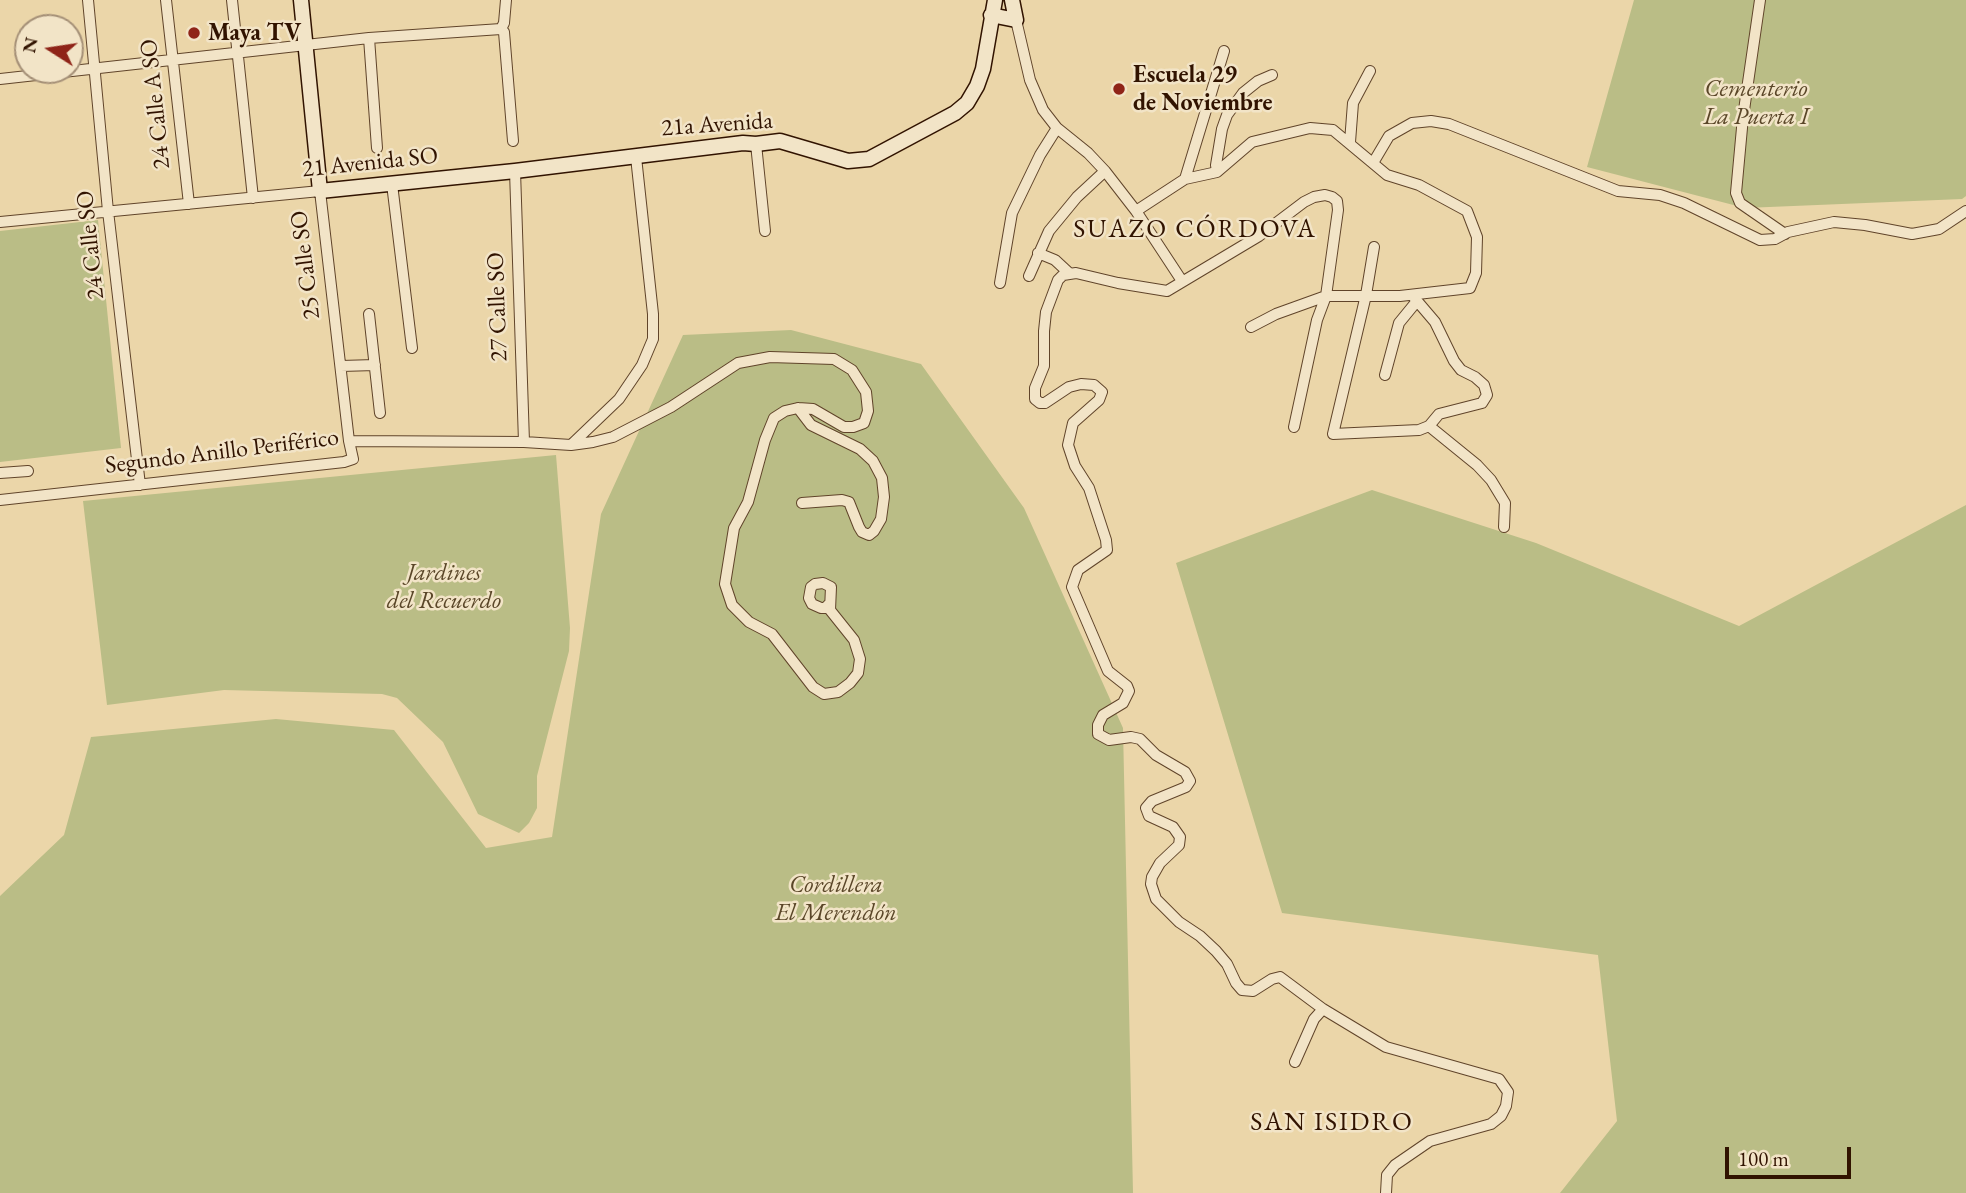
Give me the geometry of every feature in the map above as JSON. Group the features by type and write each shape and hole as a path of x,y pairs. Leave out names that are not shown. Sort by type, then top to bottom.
{"street":[{"name":"24 Calle SO","path":"88,0 93,70 139,485"},
{"name":"24 Calle A SO","path":"166,0 189,204"},
{"path":"232,0 253,198"},
{"name":"25 Calle SO","path":"301,0 349,441"},
{"path":"498,29 504,23 506,0"},
{"path":"995,0 991,15 1016,20"},
{"path":"1012,0 1030,80 1043,110 1056,128 1080,145 1105,171 1136,211 1182,281"},
{"path":"1760,0 1742,117 1736,193 1740,203 1785,234"},
{"name":"21a Avenida","path":"636,157 743,142 756,144 780,141 834,159 860,162 955,113 967,103 980,77 991,15"},
{"path":"0,79 369,38 498,29 504,32 513,141"},
{"path":"369,38 377,148"},
{"path":"1185,179 1224,51"},
{"path":"1350,142 1353,103 1370,71"},
{"path":"1217,172 1222,129 1227,115 1243,93 1258,81 1272,75"},
{"path":"1373,163 1390,136 1412,123 1431,121 1449,124 1618,191 1660,195 1760,240 1774,239 1834,222 1912,234 1939,229 1966,211"},
{"path":"1000,283 1012,213 1056,128"},
{"path":"1136,211 1185,179 1217,172 1252,142 1310,128 1333,130 1387,175 1419,185 1467,211 1477,237 1476,273 1469,288 1414,298 1326,296 1276,314 1251,327"},
{"path":"756,144 765,231"},
{"path":"571,445 619,399 642,365 653,339 653,314 636,157"},
{"name":"21 Avenida SO","path":"108,211 636,157"},
{"name":"27 Calle SO","path":"515,171 524,442"},
{"path":"1029,276 1043,242 1057,220 1105,171"},
{"path":"392,184 412,348"},
{"path":"1038,253 1055,260 1069,273 1158,290 1172,289 1259,236 1304,202 1325,195 1337,201 1326,296 1317,320 1294,427"},
{"path":"0,222 108,211"},
{"path":"1374,247 1366,295 1333,434 1405,432 1429,426 1438,414 1482,403 1487,395 1484,385 1461,370 1454,361 1435,322 1414,298"},
{"path":"1069,273 1058,280 1046,312 1044,366 1034,395 1036,401 1045,403 1069,387 1081,384 1094,385 1102,392 1099,400 1073,423 1068,445 1075,466 1089,488 1107,546 1104,554 1078,570 1073,580 1073,594 1108,671 1127,686 1129,691 1123,703 1103,716 1098,725 1098,734 1109,740 1131,737 1140,739 1156,755 1185,772 1190,780 1186,787 1147,805 1147,814 1173,827 1180,837 1176,849 1155,870 1152,877 1153,892 1161,905 1216,951 1233,974 1239,988 1253,991 1280,977 1323,1009 1386,1046 1499,1079 1508,1092 1501,1116 1490,1124 1430,1141 1395,1165 1387,1175 1386,1193"},
{"path":"1385,375 1396,331 1414,298"},
{"path":"369,314 370,365 380,412"},
{"name":"Segundo Anillo Periférico","path":"0,500 352,460 349,441 524,442 571,445 593,442 613,437 671,407 738,363 770,357 834,359 852,370 866,392 868,405 864,423 853,427 844,427 813,409 798,408"},
{"path":"342,369 363,370 370,365"},
{"path":"803,503 849,502 862,532 869,535 881,519 884,497 882,478 873,461 860,449 811,425 798,408 785,411 774,418 769,429 748,502 734,527 725,583 732,605 749,622 772,634 813,687 824,694 838,692 850,683 858,673 860,659 854,639 830,610 829,604"},
{"path":"1429,426 1477,465 1491,480 1505,503 1504,527"},
{"path":"0,473 28,471"},
{"path":"1295,1062 1314,1019 1323,1009"}],"green space":[{"name":"Cementerio La Puerta I","path":"1634,0 1966,0 1966,196 1962,199 1745,208 1587,167"},
{"path":"98,220 121,448 0,462 0,231"},
{"name":"Cordillera El Merendón","path":"791,330 921,364 1024,508 1123,728 1133,1193 0,1193 0,896 64,835 91,737 276,719 394,730 486,848 552,837 601,514 683,335"},
{"name":"Jardines del Recuerdo","path":"556,455 570,628 569,651 537,776 537,808 529,823 519,833 478,814 443,742 397,698 382,694 224,690 107,705 83,501"},
{"path":"1372,490 1536,543 1739,626 1966,505 1966,1193 1560,1193 1617,1121 1598,955 1282,913 1176,563"}],"place":[{"name":"Maya TV","path":"194,33"},
{"name":"Escuela 29 de Noviembre","path":"1119,89"}],"district":[{"name":"SUAZO CÓRDOVA","path":"1195,230"},
{"name":"SAN ISIDRO","path":"1332,1123"}]}
